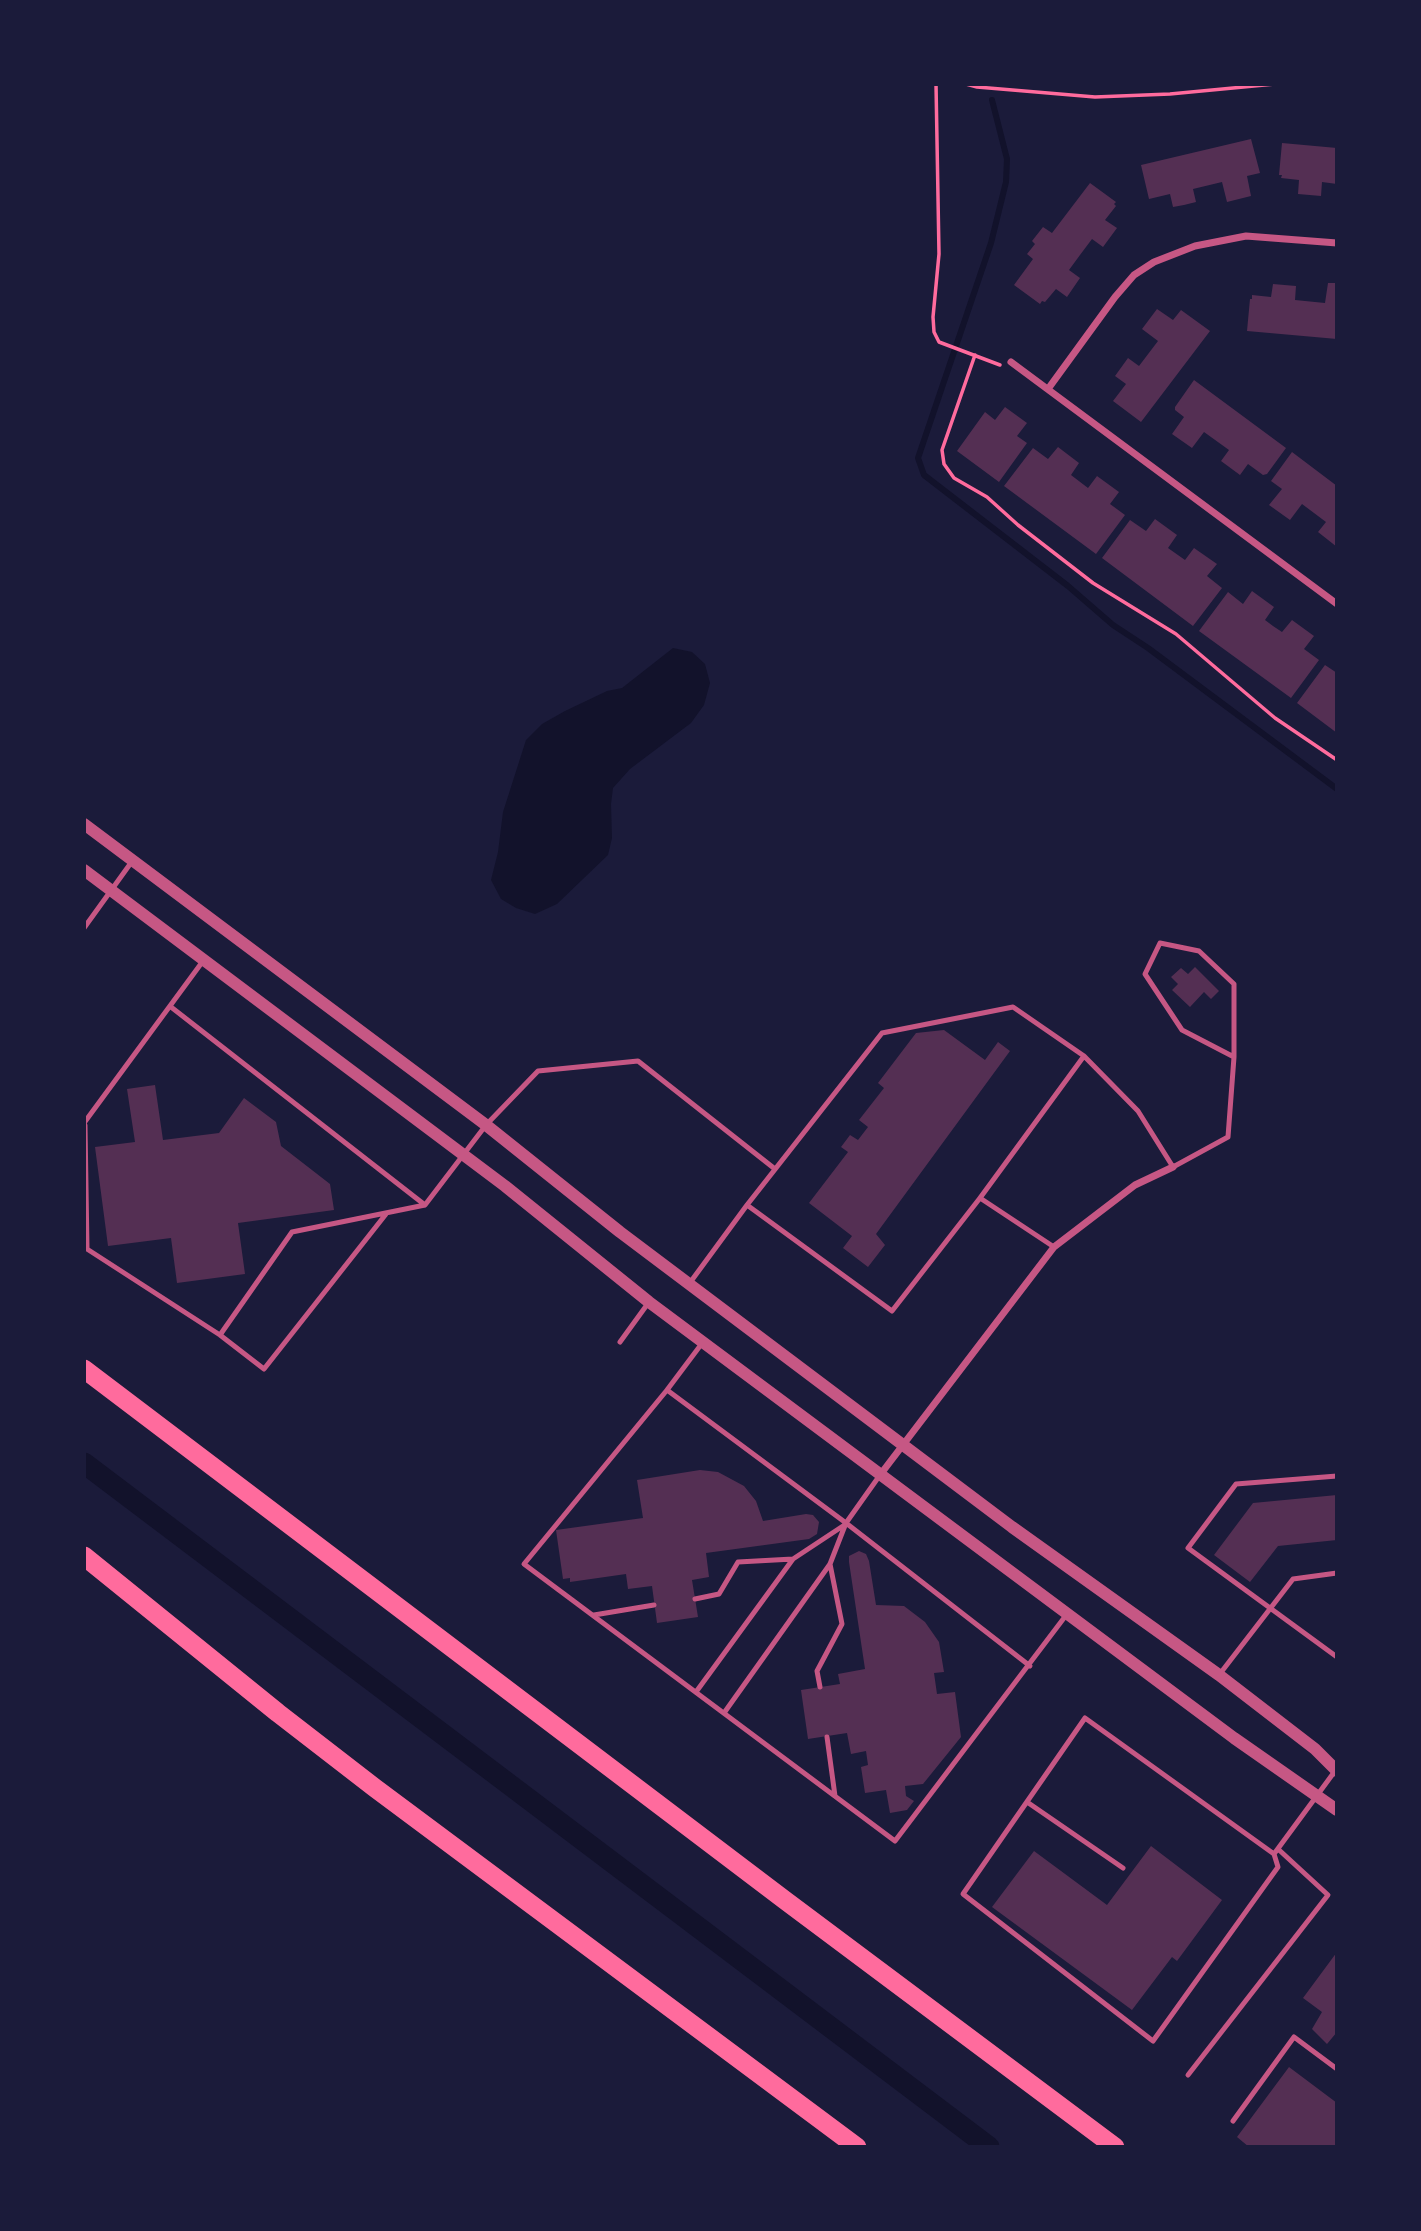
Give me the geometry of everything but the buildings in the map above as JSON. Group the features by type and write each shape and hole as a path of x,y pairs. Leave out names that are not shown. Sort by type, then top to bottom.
{"highway":[{"path":"84,1369 1115,2147"},
{"path":"84,1556 375,1788 857,2147"}],"street":[{"path":"1048,389 1115,297 1134,275 1154,262 1195,246 1246,236 1337,243"},
{"path":"1011,362 1337,604"},
{"path":"84,824 486,1125 620,1233 1038,1547 1219,1675 1315,1749 1337,1770"},
{"path":"84,870 463,1154 649,1302 1234,1738 1337,1810"},
{"path":"880,1475 1054,1247 1135,1185 1173,1167"}],"lane":[{"path":"84,928 133,860"},
{"path":"690,1284 747,1205 882,1033 1013,1007 1084,1056 1138,1111 1173,1167 1228,1138 1234,1057 1234,984 1199,951 1160,943 1145,974 1182,1030 1234,1057"},
{"path":"204,960 85,1124 87,1249 220,1335 264,1369 386,1213"},
{"path":"171,1007 425,1205"},
{"path":"747,1205 892,1311 980,1198 1084,1056"},
{"path":"220,1335 292,1232 425,1205 486,1125 538,1071 638,1061 775,1169"},
{"path":"980,1198 1054,1247"},
{"path":"620,1342 649,1302"},
{"path":"703,1342 667,1390 524,1564 895,1841 1067,1614"},
{"path":"667,1390 846,1523 1030,1666"},
{"path":"724,1713 830,1564 846,1523 880,1475"},
{"path":"1337,1476 1236,1485 1188,1548 1337,1657"},
{"path":"695,1692 793,1559 846,1523"},
{"path":"695,1599 719,1594 738,1562 793,1559"},
{"path":"820,1687 817,1671 842,1624 830,1564"},
{"path":"1219,1675 1293,1579 1337,1573"},
{"path":"594,1615 654,1605"},
{"path":"1188,2075 1328,1895 1276,1852 1086,1718 964,1894 1153,2041 1278,1867 1276,1852 1337,1770"},
{"path":"827,1737 835,1796"},
{"path":"1027,1802 1123,1868"},
{"path":"1233,2121 1294,2037 1337,2069"}],"path":[{"path":"936,84 939,254 933,332 939,342 967,353 1004,366 1011,362"},
{"path":"966,84 1095,97 1159,95 1275,84"},
{"path":"975,355 942,450 944,464 954,478 987,497 1018,526 1093,583 1176,634 1275,718 1337,760"}],"shaded area":[{"path":"673,648 692,652 705,664 710,683 704,705 691,723 630,769 613,788 612,838 608,855 557,904 535,914 516,908 501,899 491,880 503,812 526,740 542,724 565,711 607,691 622,688"}],"waterway":[{"path":"992,100 1007,159 1006,182 991,243 918,458 924,475 1068,586 1113,625 1148,648 1337,789"},
{"path":"84,1463 989,2147"}]}
